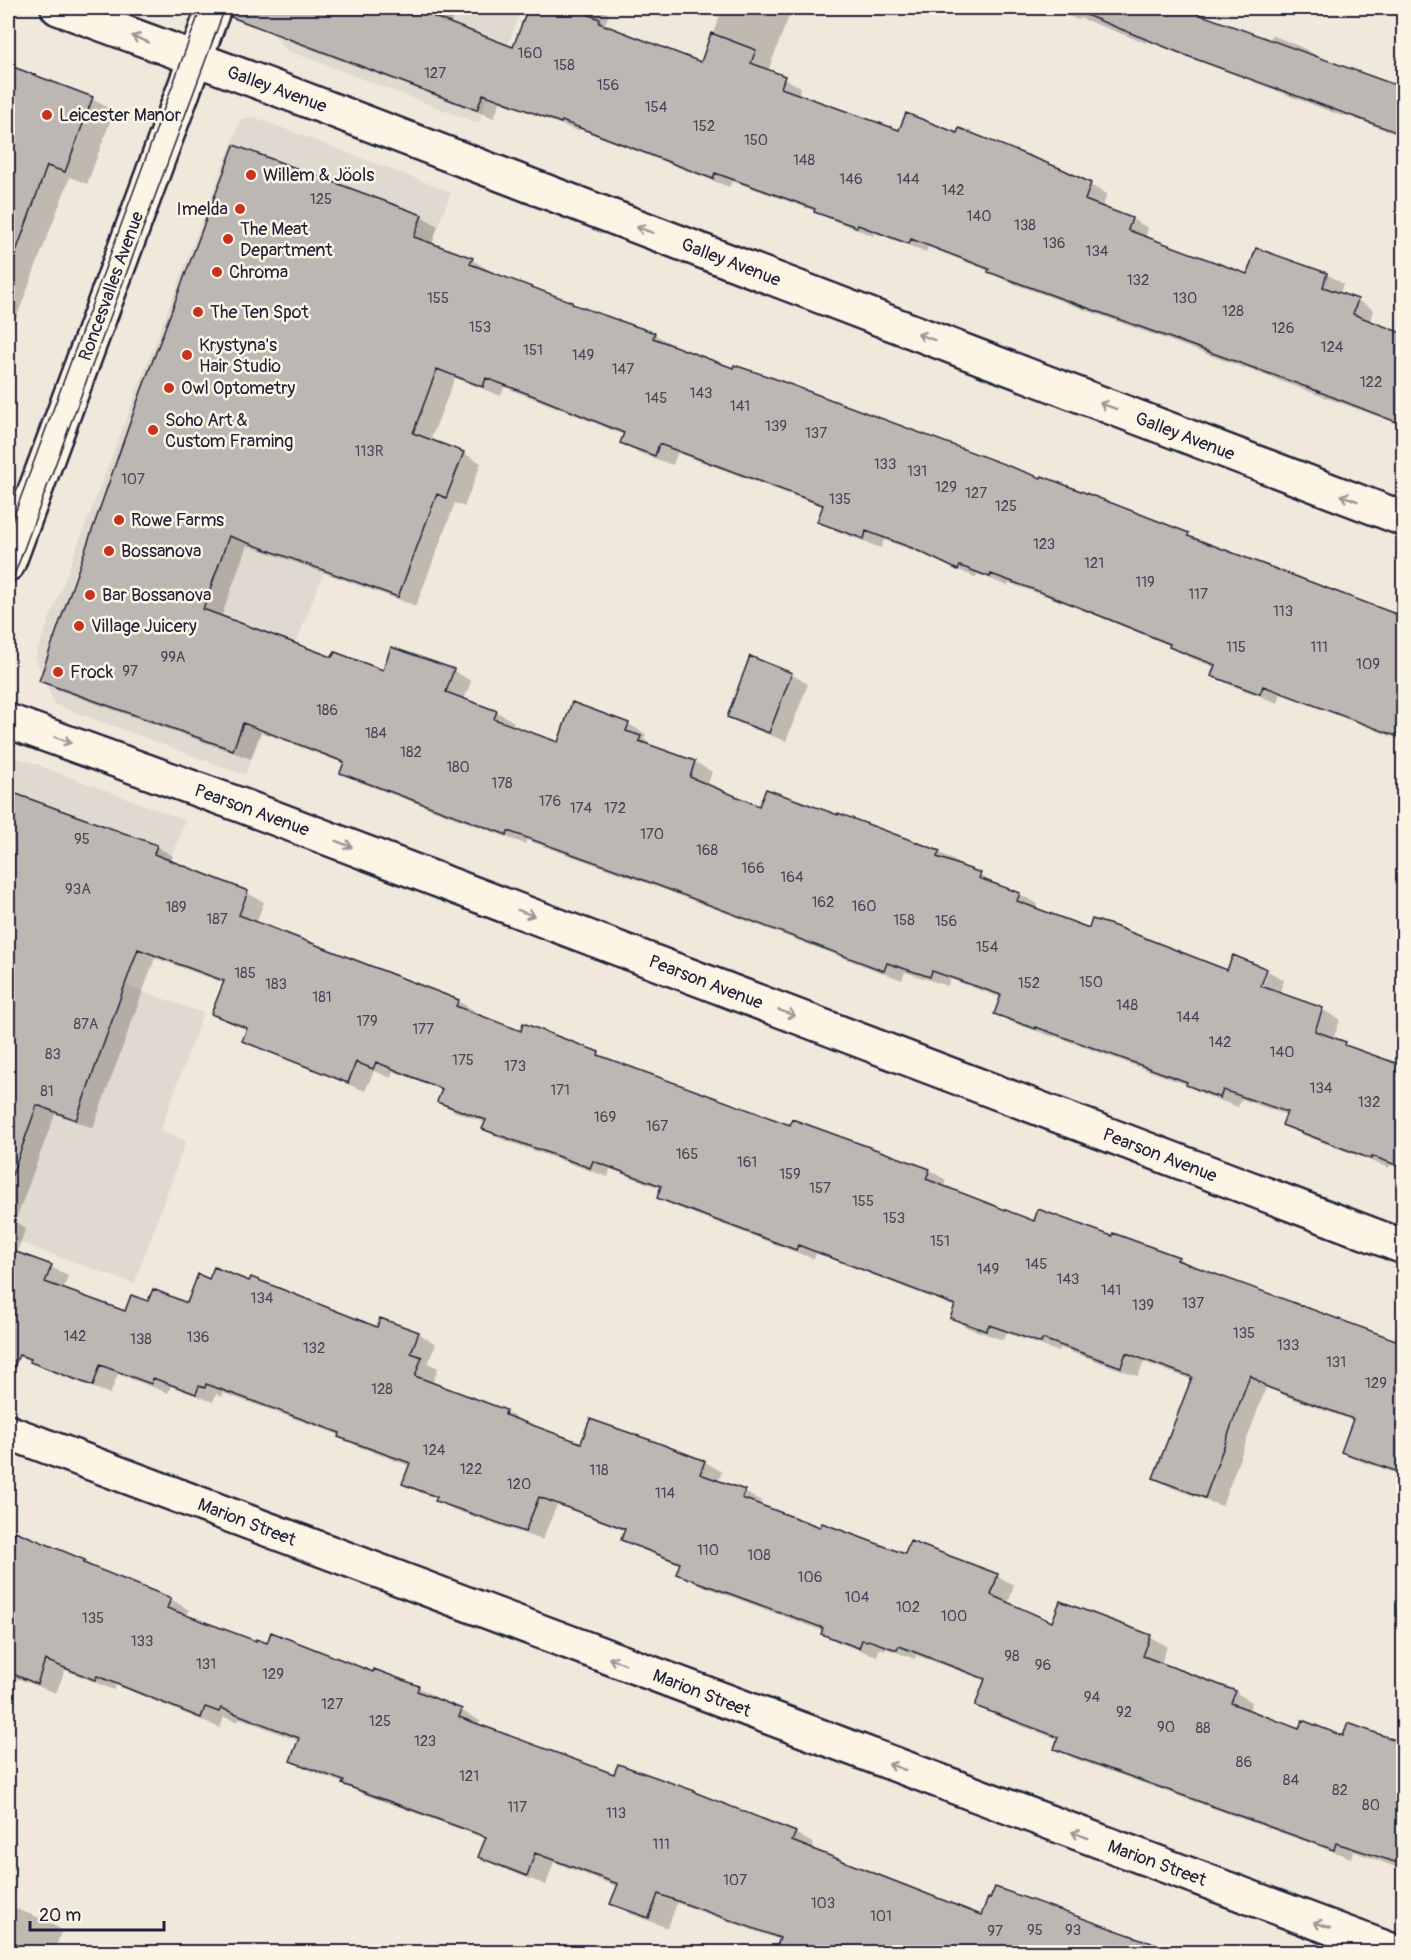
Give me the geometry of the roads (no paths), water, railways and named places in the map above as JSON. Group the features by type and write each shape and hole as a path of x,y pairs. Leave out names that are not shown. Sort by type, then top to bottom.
{"street":[{"name":"Galley Avenue","path":"58,8 1404,519"},
{"name":"Roncesvalles Avenue","path":"8,564 214,8"},
{"name":"Pearson Avenue","path":"8,721 254,810 1404,1247"},
{"name":"Marion Street","path":"8,1432 1396,1953"}],"tram line":[{"path":"8,532 201,8"},
{"path":"8,592 225,8"}],"place":[{"name":"Leicester Manor","path":"47,115"},
{"name":"Willem & Jöols","path":"251,175"},
{"name":"Imelda","path":"240,209"},
{"name":"The Meat Department","path":"228,239"},
{"name":"Chroma","path":"217,272"},
{"name":"The Ten Spot","path":"198,312"},
{"name":"Krystyna's Hair Studio","path":"187,355"},
{"name":"Owl Optometry","path":"169,388"},
{"name":"Soho Art & Custom Framing","path":"153,430"},
{"name":"Rowe Farms","path":"119,520"},
{"name":"Bossanova","path":"109,551"},
{"name":"Bar Bossanova","path":"90,595"},
{"name":"Village Juicery","path":"79,626"},
{"name":"Frock","path":"58,672"}]}
